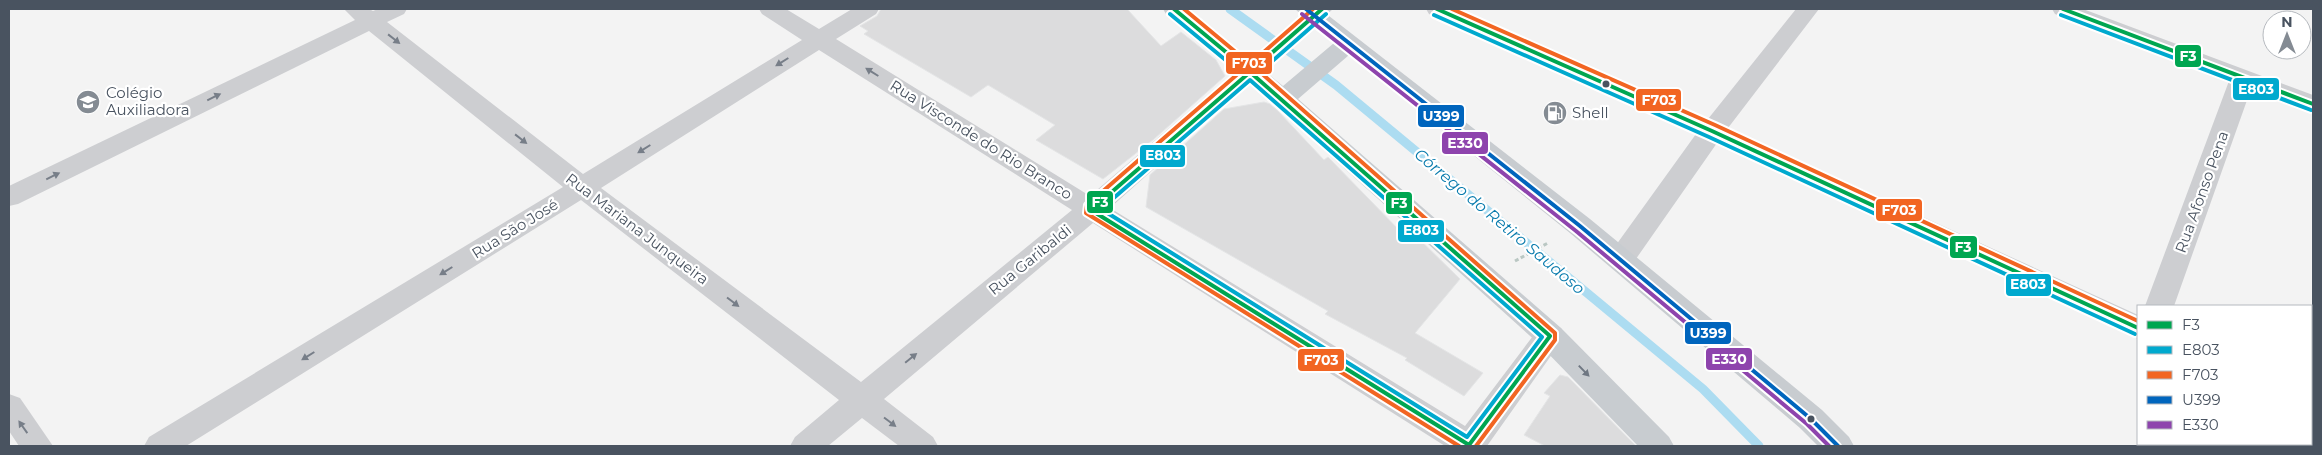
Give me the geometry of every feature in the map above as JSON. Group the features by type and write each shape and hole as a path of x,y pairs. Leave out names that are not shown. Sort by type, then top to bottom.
{"main road":[{"path":"1174,9 1258,62 1283,99 1550,336 1658,446"},
{"path":"1310,15 1343,48 1621,259 1811,418 1838,446"},
{"path":"1283,99 1343,48"}],"street":[{"path":"9,197 363,15 396,9"},
{"name":"Rua Visconde do Rio Branco","path":"770,9 1470,446"},
{"name":"Rua São José","path":"160,446 583,187 868,9"},
{"path":"1437,9 1712,131 2137,328"},
{"path":"1621,259 1712,131 1808,9"},
{"path":"2062,9 2313,104"},
{"name":"Rua Mariana Junqueira","path":"363,15 583,187 922,446"},
{"name":"Rua Garibaldi","path":"806,446 1091,210 1310,15"},
{"name":"Rua Afonso Pena","path":"2160,305 2243,77"},
{"path":"1470,446 1550,336"},
{"path":"9,407 37,446"}],"path":[{"path":"1515,261 1548,243"}],"building":[{"path":"881,9 1127,9 1161,46 1181,32 1216,60 1225,76 1154,139 1103,179 1036,140 1055,125 988,85 971,97 864,34 868,31 860,26 877,16"},
{"path":"1264,102 1270,104 1278,111 1324,160 1328,157 1402,233 1408,228 1460,279 1415,333 1483,373 1464,396 1405,360 1407,358 1325,314 1328,311 1146,207 1150,175 1224,109"},
{"path":"1560,375 1568,377 1636,446 1545,446 1524,435 1550,396 1544,393"}],"waterway":[{"name":"Córrego do Retiro Saudoso","path":"1230,9 1336,85 1703,389 1759,446"}],"transit line":[{"name":"F3","path":"1174,9 1250,72"},
{"name":"F703","path":"1184,9 1250,64 1313,9"},
{"name":"U399","path":"1306,9 1580,226 1811,419 1838,446"},
{"name":"F3","path":"1250,72 1322,9"},
{"name":"F3","path":"1437,9 1712,131 2137,328"},
{"name":"F703","path":"1452,9 1715,125 2137,321"},
{"name":"F3","path":"2063,9 2313,104"},
{"name":"E803","path":"1170,14 1240,72"},
{"name":"E330","path":"1302,14 1576,231 1807,424 1829,446"},
{"name":"E803","path":"1260,72 1326,14"},
{"name":"E803","path":"1434,15 1709,137 2135,334"},
{"name":"E803","path":"2061,15 2311,110"},
{"name":"F703","path":"1240,72 1087,205 1086,213 1459,446"},
{"name":"F3","path":"1250,72 1550,336 1469,445 1091,210 1250,72"},
{"name":"F703","path":"1260,72 1555,333 1555,340 1476,446"},
{"name":"E803","path":"1250,80 1542,337 1467,437 1101,209 1250,80"}],"place":[{"name":"Colégio Auxiliadora","path":"88,102"},
{"name":"Shell","path":"1555,113"}]}
